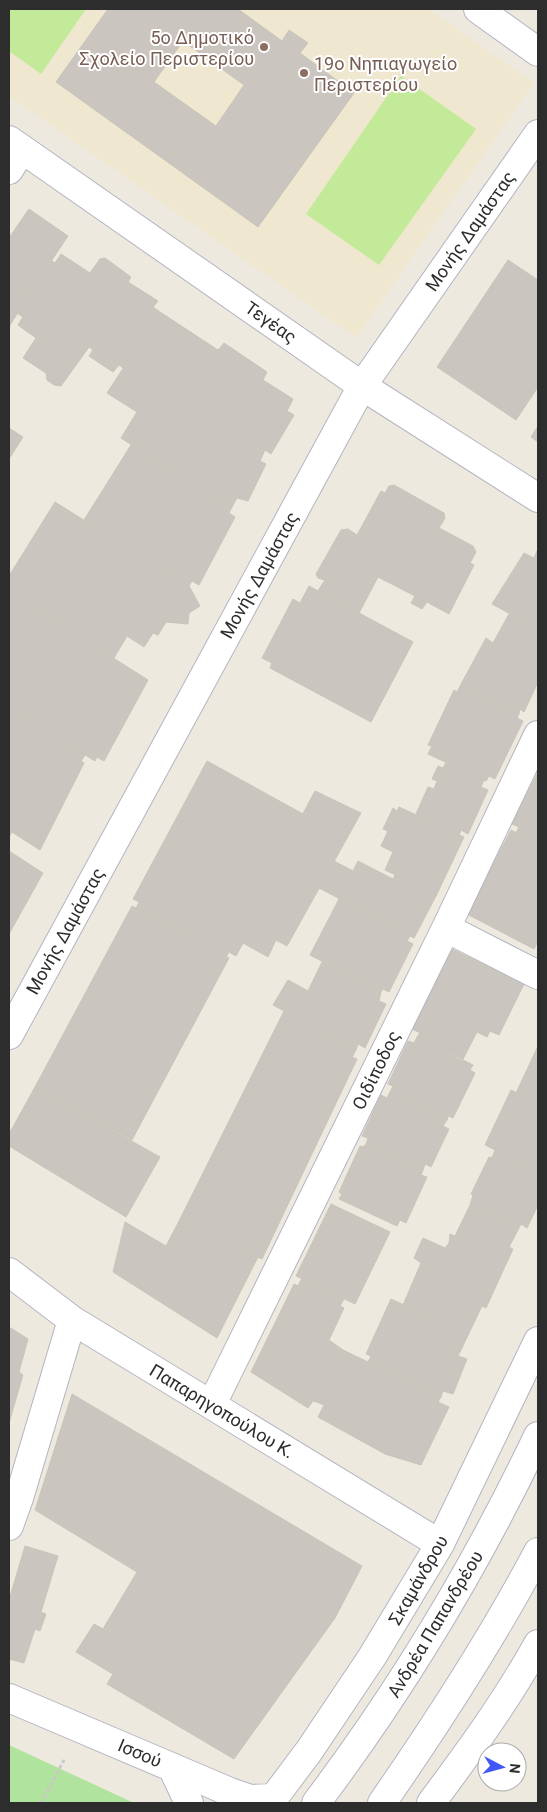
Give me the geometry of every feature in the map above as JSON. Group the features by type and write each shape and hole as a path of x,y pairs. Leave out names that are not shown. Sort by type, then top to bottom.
{"street":[{"path":"478,9 538,52"},
{"name":"Μονής Δαμάστας","path":"9,1035 362,386 538,134"},
{"name":"Τεγέας","path":"13,153 362,386 538,498"},
{"name":"Οιδίποδος","path":"212,1404 446,928 538,735"},
{"path":"446,928 538,975"},
{"name":"Παπαρηγοπούλου Κ.","path":"9,1272 72,1320 440,1544"},
{"path":"9,1526 72,1320"},
{"name":"Σκαμάνδρου","path":"272,1801 372,1657 440,1544 538,1341"},
{"name":"Ανδρέα Παπανδρέου","path":"316,1803 372,1725 433,1632 498,1517 538,1436"},
{"path":"382,1803 459,1688 515,1595 538,1552"},
{"path":"431,1803 471,1749 520,1676 538,1644"},
{"name":"Ισσού","path":"9,1698 236,1794 272,1801"},
{"path":"172,1766 189,1803"}],"path":[{"path":"41,1803 81,1728"}],"shaded area":[{"path":"9,9 429,9 534,83 356,338 9,96"}],"green space":[{"path":"9,9 86,9 41,74 9,51"},
{"path":"401,76 476,129 379,265 306,214"},
{"path":"9,1745 134,1803 9,1803"}],"building":[{"path":"108,9 238,9 282,41 289,30 308,43 300,53 354,93 258,227 56,82","holes":["183,41 244,85 216,126 154,82"]},
{"path":"29,209 68,236 30,293 9,279 9,238"},
{"path":"61,254 90,273 100,259 105,258 131,277 128,282 158,301 153,307 160,312 123,368 119,365 113,372 89,356 93,350 89,347 61,386 54,385 47,380 46,373 23,358 36,338 18,325 23,317 17,313 51,260 55,263"},
{"path":"508,260 538,280 538,387 516,420 437,367"},
{"path":"9,279 30,293 9,327"},
{"path":"160,312 218,350 224,343 267,372 263,380 293,399 287,411 294,415 271,454 265,450 260,461 266,464 248,501 237,498 231,509 121,438 137,412 107,393"},
{"path":"538,426 538,442 531,437"},
{"path":"9,428 23,437 9,459"},
{"path":"131,445 231,509 229,513 235,517 199,585 192,581 189,586 84,520"},
{"path":"394,485 444,513 445,518 439,528 473,546 476,552 470,563 474,565 449,614 427,602 422,609 411,603 415,596 378,577 359,613 318,591 325,580 318,578 316,574 341,530 348,529 357,535 381,491 385,493 389,486"},
{"path":"55,502 189,586 200,606 189,613 188,624 166,622 158,635 153,633 144,647 127,636 114,658 9,592 9,576"},
{"path":"537,551 538,629 492,604 524,553 534,558"},
{"path":"309,586 413,642 371,722 270,668 272,663 262,658 293,599 300,603"},
{"path":"9,592 148,680 104,761 97,757 95,761 9,708"},
{"path":"509,614 538,629 538,682 524,712 520,709 519,714 460,686 486,638 493,643"},
{"path":"460,686 519,714 517,718 523,721 495,779 489,776 486,781 428,754 432,746 428,745 454,690 457,692"},
{"path":"9,708 85,755 81,761 84,763 40,850 12,832 9,837"},
{"path":"207,761 303,814 251,911 258,916 236,956 229,952 226,957 136,908 139,902 133,899"},
{"path":"446,762 484,780 481,787 488,790 468,834 461,830 459,835 416,814 428,787 434,789 437,781 432,779 438,766 443,768"},
{"path":"538,772 538,844 516,833 519,827 512,824"},
{"path":"315,791 361,813 287,946 276,940 268,957 243,943 258,916 251,911"},
{"path":"399,807 464,837 437,894 385,870 393,852 381,846 388,831 383,829 393,808 397,811"},
{"path":"511,830 538,844 538,941 534,949 465,913 488,867 491,868"},
{"path":"9,851 43,873 9,934"},
{"path":"334,861 353,871 358,861 393,879 395,875 437,894 414,938 319,888"},
{"path":"339,899 410,936 407,941 413,944 389,992 383,989 381,992 310,955"},
{"path":"132,906 229,958 132,1140 35,1087"},
{"path":"452,949 524,984 499,1035 490,1031 487,1037 477,1032 462,1061 417,1037 420,1033 410,1028"},
{"path":"322,962 381,992 379,1001 386,1004 365,1048 358,1044 356,1050 273,1005 288,980 308,991"},
{"path":"284,1011 356,1050 352,1057 357,1059 262,1259 177,1225"},
{"path":"417,1037 473,1065 470,1070 475,1073 453,1118 448,1116 447,1120 390,1092 393,1086 388,1084 408,1041 414,1043"},
{"path":"538,1046 538,1103 516,1093"},
{"path":"35,1087 160,1157 126,1217 9,1146 9,1134"},
{"path":"511,1090 538,1103 538,1171 485,1145"},
{"path":"390,1092 447,1120 443,1126 449,1129 431,1167 425,1164 423,1170 366,1144 368,1138 362,1136 381,1095 387,1098"},
{"path":"366,1144 423,1170 421,1175 427,1177 406,1223 400,1220 397,1226 339,1199 342,1194 339,1192 360,1146 363,1147"},
{"path":"495,1150 538,1171 538,1205 527,1228 521,1224 519,1228 470,1205 473,1195 471,1194 489,1157 492,1158"},
{"path":"331,1204 390,1232 355,1304 296,1276"},
{"path":"470,1205 519,1228 509,1247 513,1249 486,1308 482,1306 460,1352 427,1338 434,1319 403,1305 421,1263 414,1258 423,1238 445,1248 449,1243 450,1234 455,1236"},
{"path":"125,1222 166,1246 177,1225 258,1257 217,1338 113,1272"},
{"path":"302,1278 344,1299 340,1306 344,1308 329,1340 343,1350 319,1403 313,1401 308,1408 251,1372 294,1284 298,1286"},
{"path":"391,1299 434,1319 427,1338 460,1352 458,1356 467,1359 453,1394 443,1391 441,1397 368,1362 371,1356 366,1354"},
{"path":"9,1327 28,1339 19,1372 23,1375 9,1423"},
{"path":"343,1350 441,1397 438,1402 449,1407 421,1465 385,1454 318,1417 324,1405 319,1403"},
{"path":"72,1394 362,1566 335,1618 234,1759 107,1684 113,1674 76,1652 94,1624 103,1629 137,1572 35,1510"},
{"path":"25,1546 58,1556 41,1612 46,1614 40,1631 35,1629 24,1663 9,1659 9,1600"}],"place":[{"name":"5ο Δημοτικό Σχολείο Περιστερίου","path":"264,47"},
{"name":"19ο Νηπιαγωγείο Περιστερίου","path":"304,73"}]}
